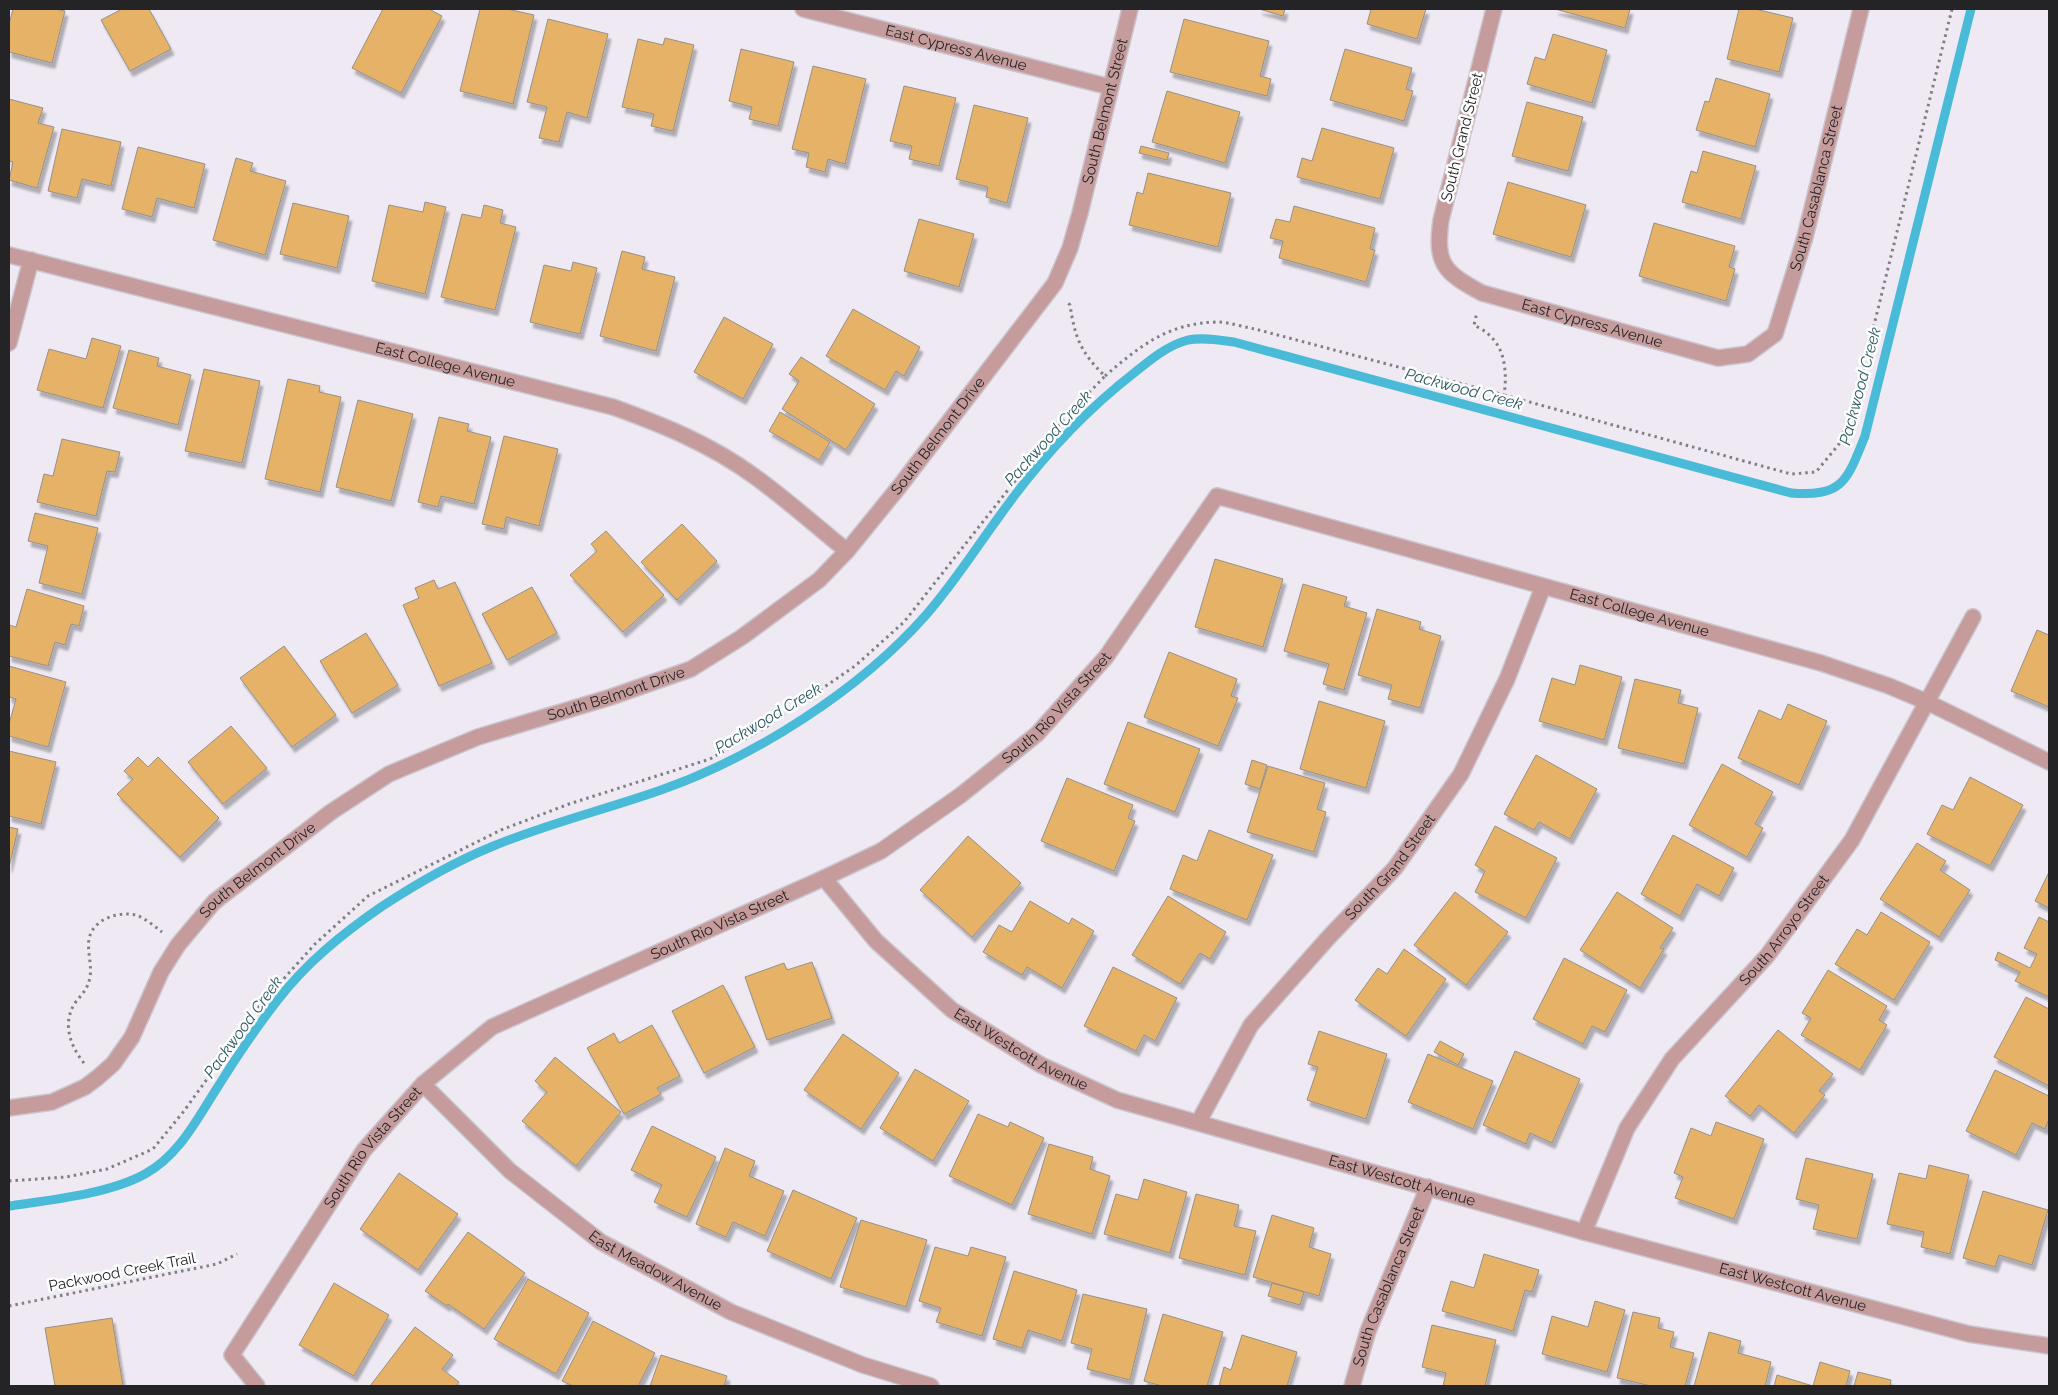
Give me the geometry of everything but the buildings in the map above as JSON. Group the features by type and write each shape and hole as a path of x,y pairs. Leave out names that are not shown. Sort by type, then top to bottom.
{"street":[{"name":"East Cypress Avenue","path":"803,9 1110,87"},
{"name":"South Belmont Street","path":"1080,214 1130,9"},
{"name":"South Grand Street","path":"1444,265 1438,244 1441,220 1494,9"},
{"name":"South Casablanca Street","path":"1748,354 1775,334 1805,237 1862,9"},
{"name":"South Belmont Drive","path":"9,1108 52,1102 84,1087 113,1064 132,1037 162,972 178,945 214,902 331,812 389,774 478,737 611,697 691,669 742,637 819,580 847,551 899,487 1050,288 1070,248 1080,214"},
{"name":"East College Avenue","path":"9,255 613,407 668,426 714,450 754,475 847,551"},
{"path":"9,344 31,260"},
{"name":"East Cypress Avenue","path":"1444,265 1460,280 1482,293 1718,358 1748,354"},
{"name":"East College Avenue","path":"1218,496 1820,663 1889,686 1927,702 2000,736 2049,762"},
{"name":"South Rio Vista Street","path":"257,1386 232,1355 364,1150 423,1084 492,1028 881,851 961,795 1037,734 1106,657 1218,496"},
{"name":"South Grand Street","path":"1198,1121 1251,1025 1328,938 1395,868 1461,774 1507,678 1543,586"},
{"name":"South Arroyo Street","path":"1584,1232 1632,1120 1672,1058 1767,956 1852,840 1973,617"},
{"name":"East Westcott Avenue","path":"824,878 876,941 952,1010 1041,1065 1117,1100 1198,1121 1584,1232 1969,1334 2049,1346"},
{"name":"East Meadow Avenue","path":"423,1084 510,1171 601,1242 731,1312 863,1365 932,1386"},
{"name":"South Casablanca Street","path":"1352,1386 1368,1331 1428,1187"}],"path":[{"path":"1050,288 1070,305 1074,332 1088,360 1105,376"},
{"path":"9,1181 66,1177 107,1169 153,1148 184,1111 262,1003 314,944 368,896 501,830 569,804 710,759 763,729 855,666 904,622 1063,420 1105,376 1138,348 1176,328 1218,322 1255,329 1504,395 1507,377 1501,352 1491,336 1474,325 1482,293"},
{"path":"97,1078 76,1053 69,1038 70,1014 75,1003 85,992 90,976 89,936 97,924 106,917 118,914 136,915 149,922 178,945"},
{"name":"Packwood Creek Trail","path":"9,1306 217,1264 237,1254"}],"waterway":[{"name":"Packwood Creek","path":"9,1206 61,1199 114,1187 131,1181 157,1166 178,1146 196,1122 254,1032 288,987 325,950 352,928 407,890 434,874 491,847 554,824 661,790 697,776 769,740 838,695 900,643 926,615 1030,476 1080,421 1115,388 1146,363 1166,349 1181,342 1199,339 1234,342 1791,493 1809,494 1833,488 1841,483 1848,474 1865,436 1971,9"}]}
